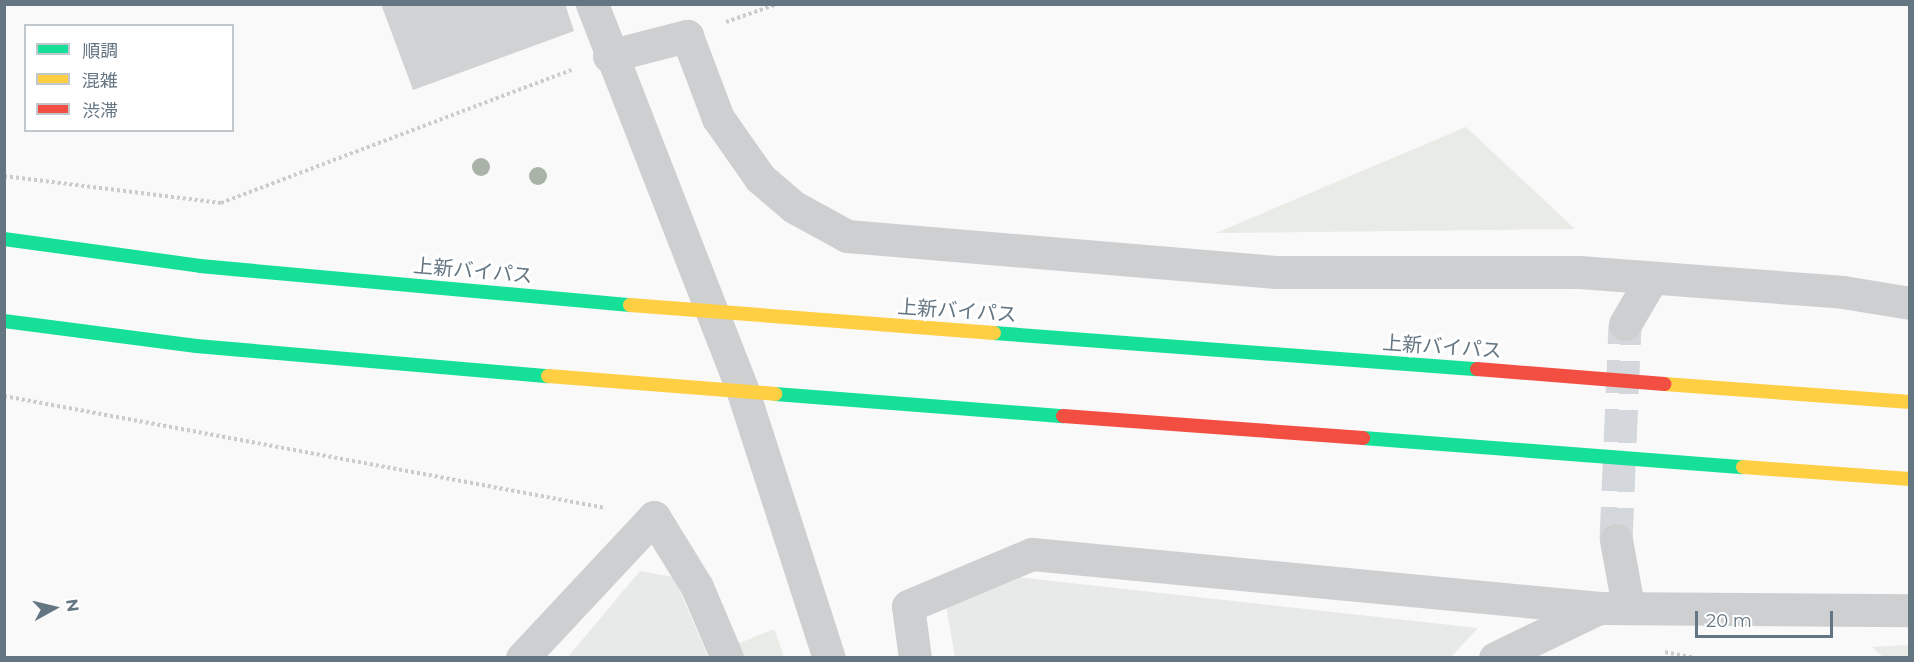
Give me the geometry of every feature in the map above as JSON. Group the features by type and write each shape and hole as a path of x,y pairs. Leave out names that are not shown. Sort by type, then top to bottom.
{"highway":[{"name":"上新バイパス","path":"4,239 200,266 713,312 1910,402"},
{"path":"4,321 196,346 743,392 1910,479"}],"street":[{"path":"592,4 609,56 743,392 829,657"},
{"path":"609,56 687,36 718,118 760,178 794,207 847,236 1275,272 1579,272 1843,292 1910,303"},
{"path":"1625,324 1652,278"},
{"path":"522,657 654,517 697,587 726,657"},
{"path":"1614,607 1616,540"},
{"path":"915,657 908,606 1032,554 1614,607 1910,610"},
{"path":"1495,657 1614,607"}],"path":[{"path":"687,36 777,4"},
{"path":"4,176 221,203 609,56"},
{"path":"4,396 654,517"}],"shaded area":[{"path":"1466,127 1575,229 1216,233"},
{"path":"640,571 674,577 708,657 567,658"},
{"path":"1016,577 1478,628 1451,657 955,658 946,606"},
{"path":"774,629 784,657 740,657 735,645"},
{"path":"1909,645 1909,658 1883,657 1872,647"}],"building":[{"path":"381,4 565,4 574,31 413,90"}],"tunnel":[{"path":"1616,540 1625,324"}],"traffic: fast":[{"path":"4,239 200,266 630,305"},
{"path":"4,321 196,346 548,376"},
{"path":"994,333 1477,369"},
{"path":"775,394 1063,416"},
{"path":"1363,438 1743,467"}],"traffic: slow":[{"path":"630,305 994,333"},
{"path":"548,376 775,394"},
{"path":"1664,384 1910,402"},
{"path":"1743,467 1910,479"}],"traffic: jam":[{"path":"1477,369 1664,384"},
{"path":"1063,416 1363,438"}]}
